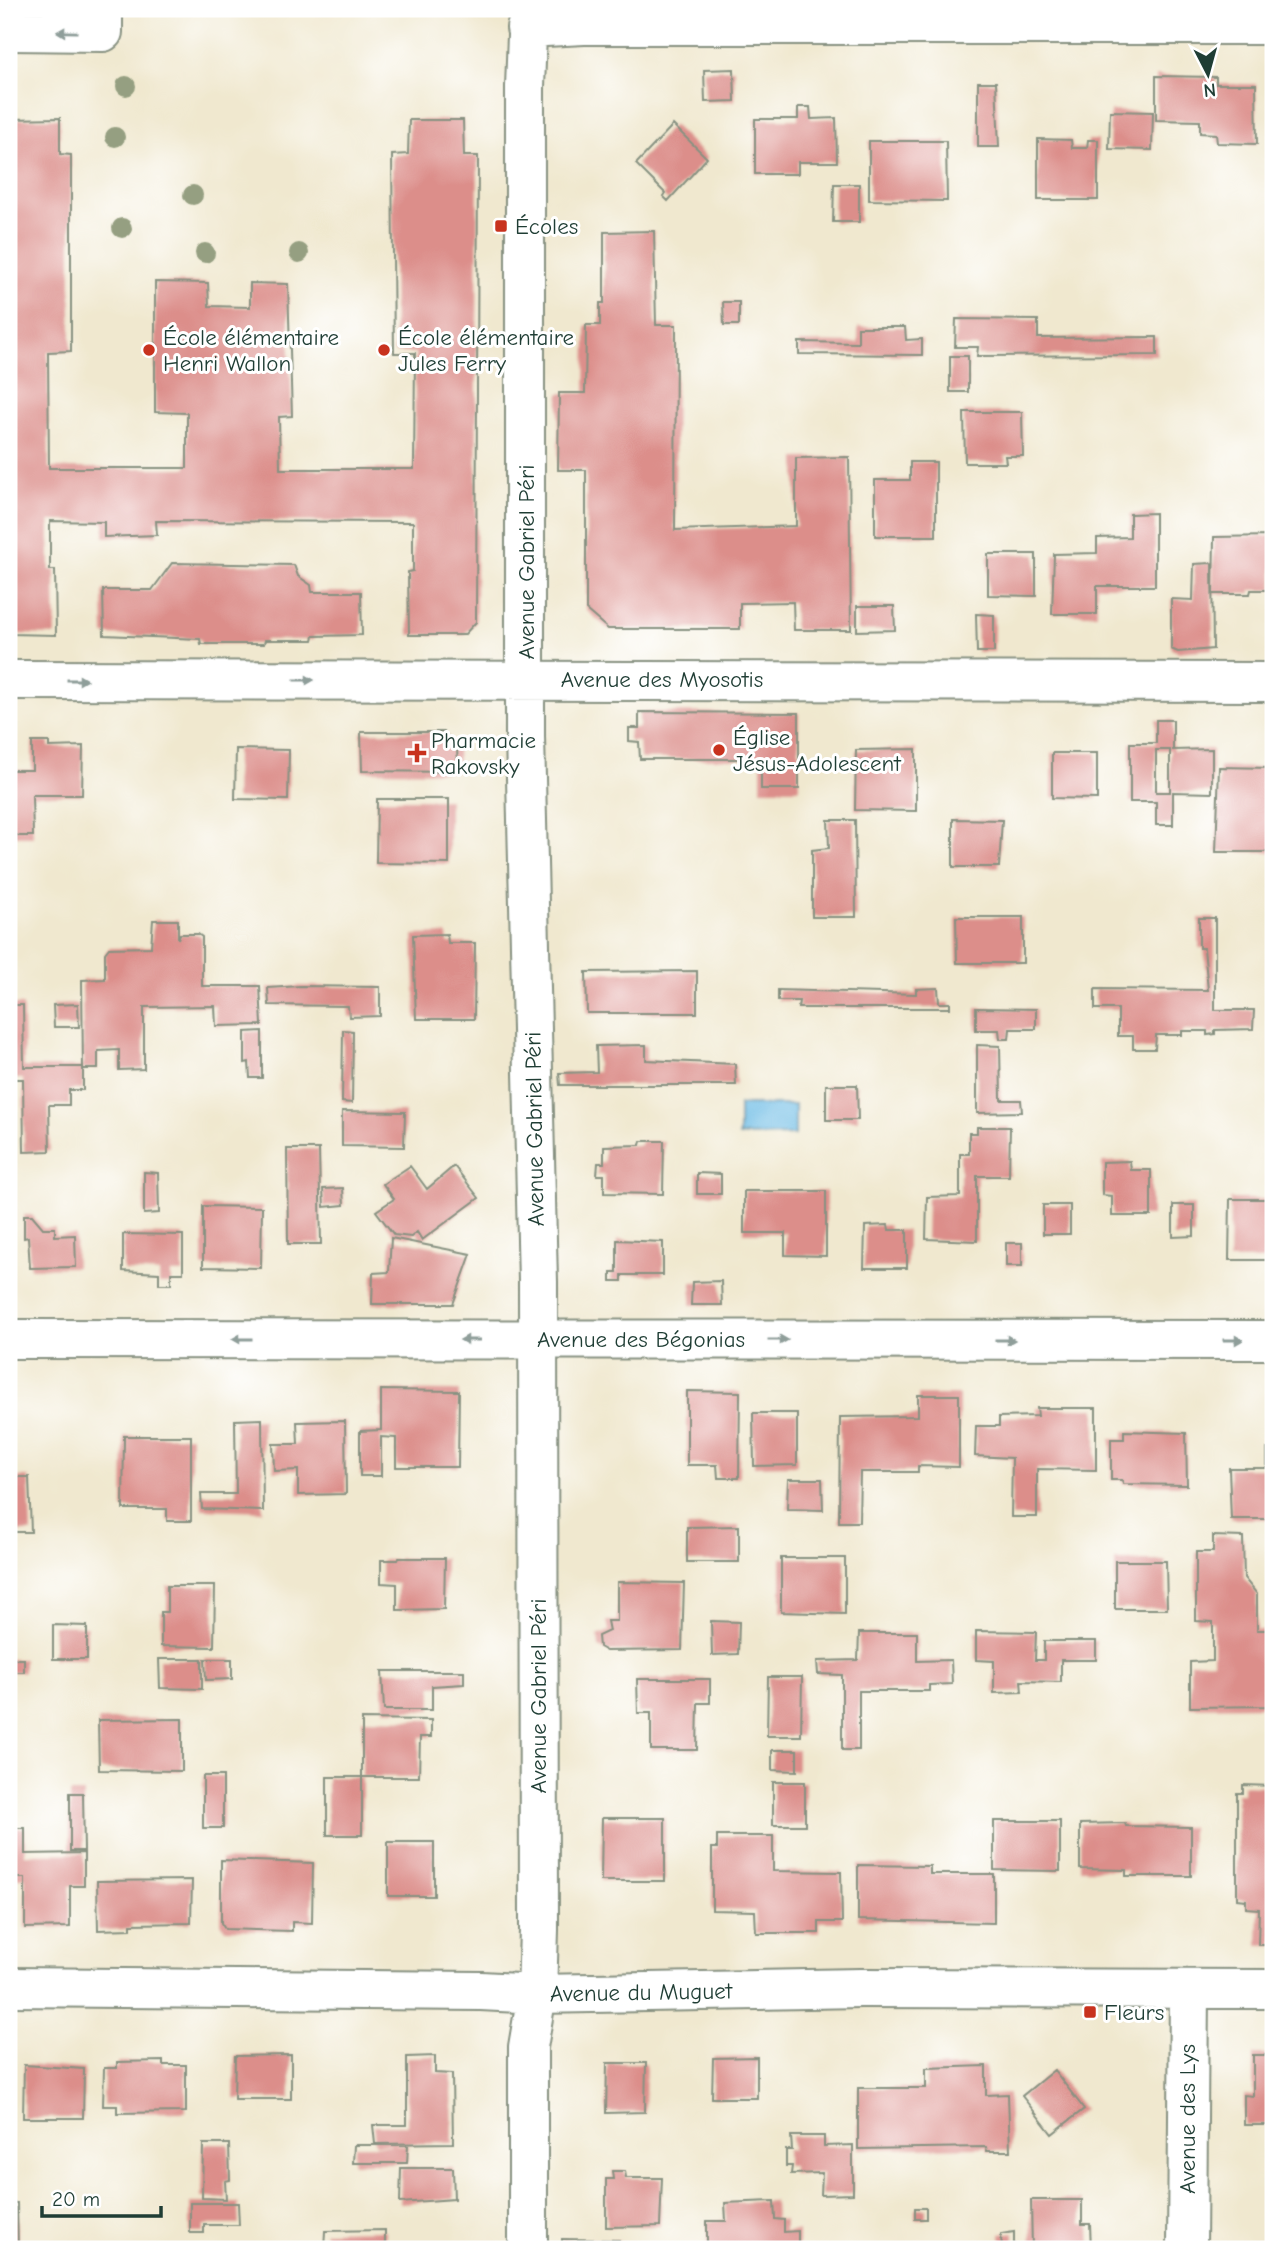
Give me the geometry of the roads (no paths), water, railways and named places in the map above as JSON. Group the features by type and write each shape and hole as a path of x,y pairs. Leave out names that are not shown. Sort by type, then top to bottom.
{"street":[{"path":"9,31 103,32 103,9"},
{"path":"527,18 584,25 1273,25"},
{"name":"Avenue Gabriel Péri","path":"527,18 526,679 538,1339 537,1994 528,2047 528,2249"},
{"name":"Avenue des Myosotis","path":"9,680 1273,682"},
{"name":"Avenue des Bégonias","path":"9,1339 1273,1340"},
{"name":"Avenue du Muguet","path":"9,1987 481,1991 537,1994 861,1988 1273,1989"},
{"name":"Avenue des Lys","path":"1187,2249 1189,1989"}],"water":[{"path":"739,1105 795,1105 795,1135 739,1136"}],"place":[{"name":"Écoles","path":"501,226"},
{"name":"École élémentaire Henri Wallon","path":"149,350"},
{"name":"École élémentaire Jules Ferry","path":"384,350"},
{"name":"Église Jésus-Adolescent","path":"719,750"},
{"name":"Pharmacie Rakovsky","path":"417,753"},
{"name":"Fleurs","path":"1090,2012"}]}
